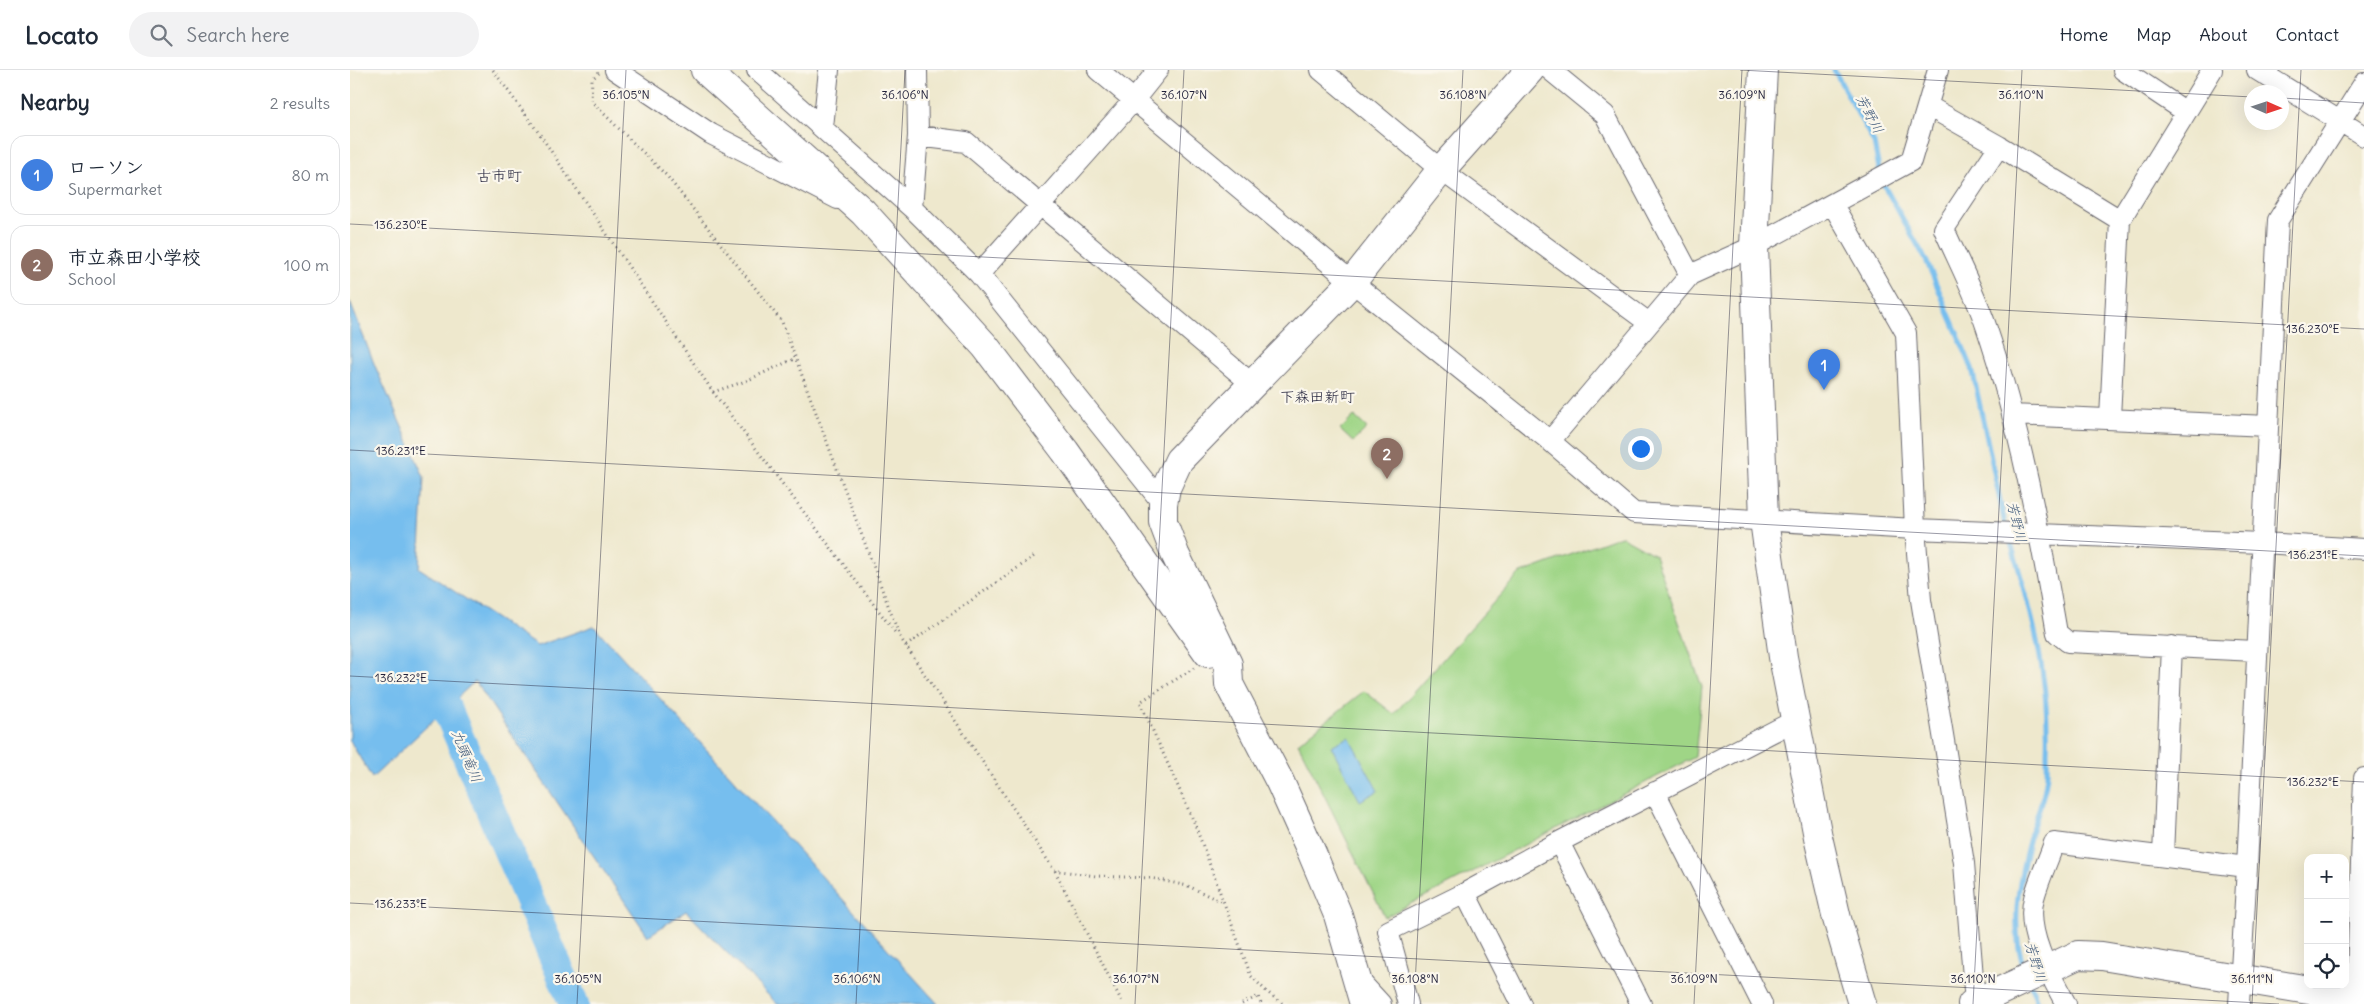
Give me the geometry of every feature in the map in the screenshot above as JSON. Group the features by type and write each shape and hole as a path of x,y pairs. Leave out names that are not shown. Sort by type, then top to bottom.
{"street":[{"path":"615,70 711,134 863,212"},
{"path":"705,70 863,212 985,346 1065,451 1229,684 1280,782 1312,853 1338,915 1364,1004"},
{"path":"757,70 912,208 980,274 1163,504"},
{"path":"823,127 829,70"},
{"path":"912,208 918,136 917,70"},
{"path":"1098,70 1352,282 1550,441 1634,513 1915,529 2040,533 2364,549"},
{"path":"980,274 1134,100 1158,70"},
{"path":"1321,70 1441,170 1648,323"},
{"path":"1229,684 1228,664 1163,522 1163,504 1166,488 1179,460 1352,282 1441,170 1530,70"},
{"path":"1550,70 1605,115 1690,275"},
{"path":"1763,70 1754,246 1764,520 1794,721 1835,910 1862,1004"},
{"path":"1550,441 1690,275 1754,246 1911,161 1938,70"},
{"path":"2123,70 2186,112"},
{"path":"2110,418 2120,220 2212,70"},
{"path":"2257,70 2364,136"},
{"path":"2240,992 2278,220 2364,83"},
{"path":"1928,106 1999,146 2120,220"},
{"path":"918,136 966,142 1252,384"},
{"path":"1999,146 1944,229 1986,325 2012,415 2031,487 2057,633 2068,642 2256,651"},
{"path":"1832,205 1906,333 1915,529 1922,600 1964,863 1981,1000 2078,956 2102,956 2240,992 2359,1000 2364,778"},
{"path":"2012,415 2268,426"},
{"path":"2163,855 2172,646"},
{"path":"1408,1004 1388,932 1794,721"},
{"path":"1655,792 1762,1004"},
{"path":"1560,842 1641,1004"},
{"path":"2066,1004 2043,973 2034,936 2034,900 2054,843 2163,855 2247,867"},
{"path":"1465,892 1521,1004"},
{"path":"1356,976 1381,1004"}],"path":[{"path":"493,70 540,136 713,392 906,646"},
{"path":"603,70 592,79 591,101 667,176 782,322 870,562 900,637 1054,870 1123,1004"},
{"path":"713,392 746,381 796,358"},
{"path":"906,646 1036,555"},
{"path":"1210,657 1140,702 1194,822 1251,976 1283,1004"},
{"path":"1054,870 1096,876 1151,878 1188,886 1224,903"},
{"path":"1242,1004 1260,996 1261,1004"}],"green space":[{"path":"1354,416 1367,428 1353,442 1340,430"},
{"path":"1621,536 1655,555 1702,687 1695,757 1385,917 1298,743 1364,691 1394,714 1519,574"}],"water":[{"path":"350,302 375,366 424,477 419,568 537,646 594,626 938,1004 777,1004 686,911 648,936 475,681 372,778 350,741"},
{"path":"1349,737 1378,791 1360,801 1331,746"}],"waterway":[{"name":"芳野川","path":"1834,70 1874,143 1880,174"},
{"name":"芳野川","path":"1882,182 1926,260 1972,368 2006,529"},
{"name":"芳野川","path":"2009,537 2025,590 2037,643 2042,669 2047,724 2047,779 2024,862 2018,899 2017,935 2025,971"},
{"name":"九頭竜川","path":"431,672 574,1004"},
{"name":"芳野川","path":"2031,986 2038,1004"}],"place":[{"name":"ローソン","path":"1824,390"},
{"name":"市立森田小学校","path":"1387,479"}],"district":[{"name":"古市町","path":"499,176"},
{"name":"下森田新町","path":"1317,397"}]}
